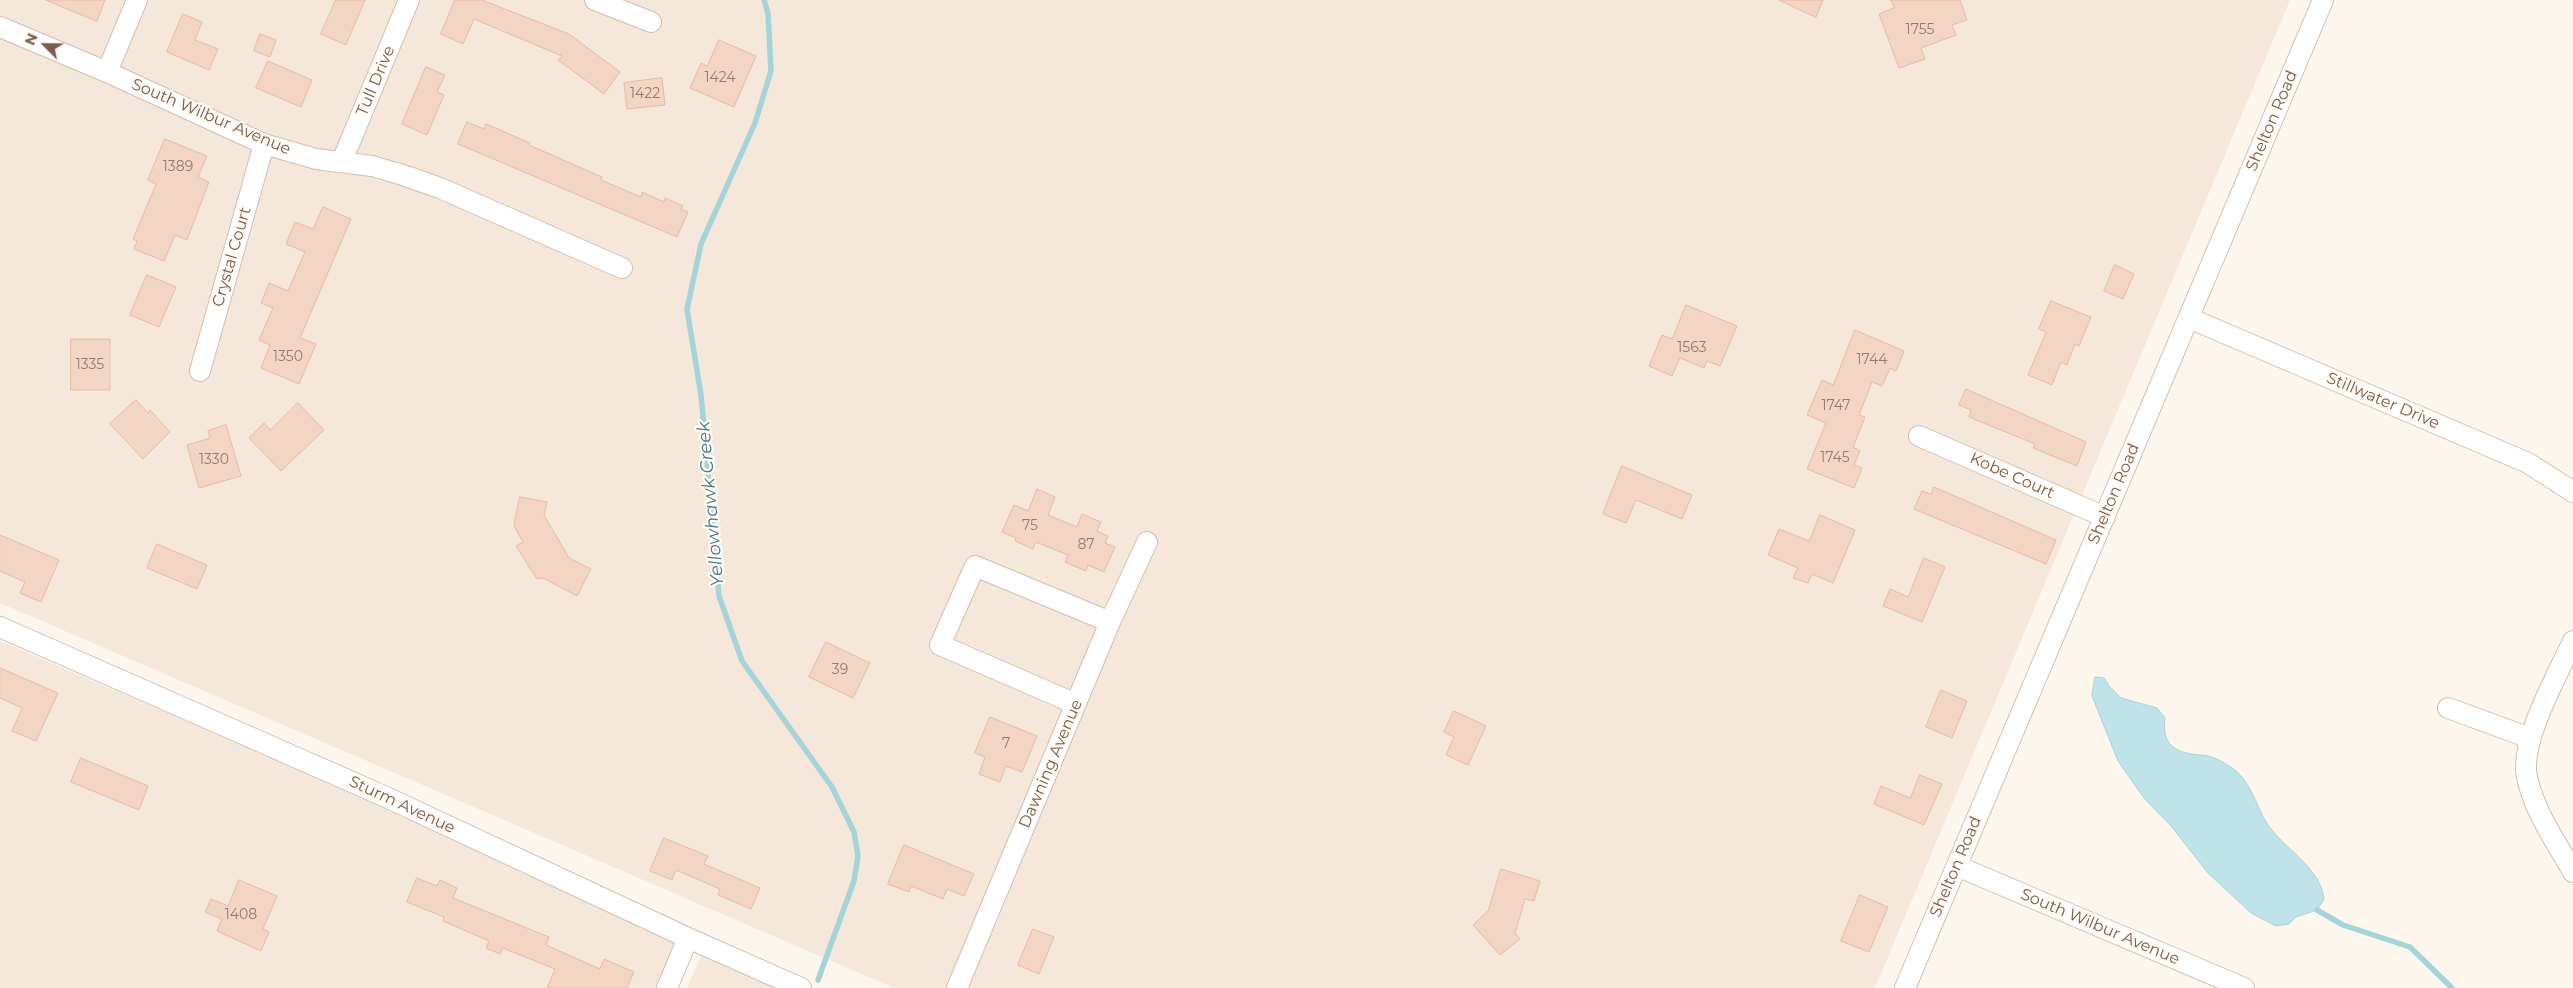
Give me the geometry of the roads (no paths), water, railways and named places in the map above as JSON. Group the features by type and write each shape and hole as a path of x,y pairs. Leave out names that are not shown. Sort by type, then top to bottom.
{"street":[{"path":"107,72 137,0"},
{"name":"Tull Drive","path":"342,161 409,0"},
{"path":"595,0 651,22"},
{"name":"Shelton Road","path":"1905,988 2323,0"},
{"name":"South Wilbur Avenue","path":"0,26 107,72 264,144 316,159 342,161 380,168 440,188 622,268"},
{"name":"Crystal Court","path":"200,371 264,144"},
{"name":"Stillwater Drive","path":"2189,318 2528,463 2573,492"},
{"name":"Kobe Court","path":"1919,436 2104,517"},
{"name":"Dawning Avenue","path":"957,988 1110,622 1147,542"},
{"path":"1076,704 940,645 975,566 1110,622"},
{"name":"Sturm Avenue","path":"0,627 386,797 688,938 802,988"},
{"path":"2573,641 2530,738 2526,774 2535,805 2573,872"},
{"path":"2448,708 2530,738"},
{"name":"South Wilbur Avenue","path":"1957,866 2244,988"},
{"path":"667,988 688,938"}],"water":[{"path":"2095,677 2104,678 2121,698 2157,708 2165,718 2167,740 2176,749 2185,753 2215,758 2241,775 2273,832 2316,877 2324,899 2317,910 2296,917 2289,924 2276,926 2251,913 2208,873 2171,826 2144,798 2118,761 2092,696"}],"waterway":[{"name":"Yellowhawk Creek","path":"764,0 768,13 771,71 755,123 701,244 687,309 701,395 719,596 742,661 832,787 854,832 858,856 854,881 818,980"},
{"path":"2317,910 2343,925 2410,947 2452,988"}]}
